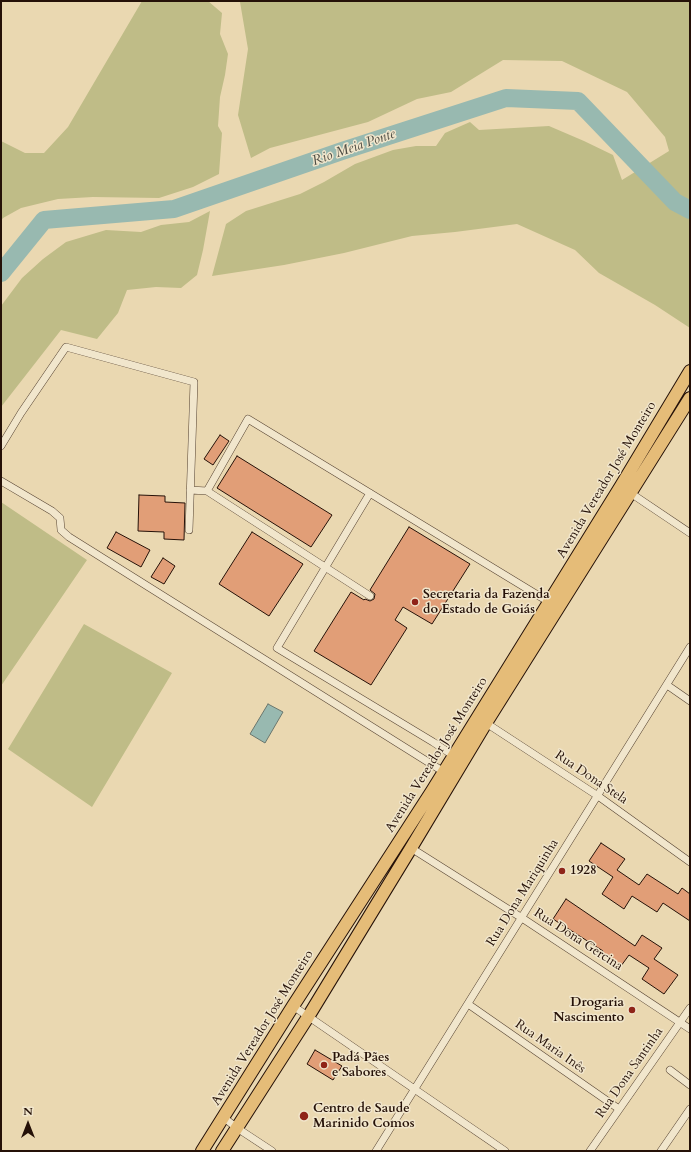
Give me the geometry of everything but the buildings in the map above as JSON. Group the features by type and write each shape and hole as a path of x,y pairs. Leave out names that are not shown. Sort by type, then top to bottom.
{"main road":[{"name":"Avenida Vereador José Monteiro","path":"222,1151 308,1017 411,848 549,602 690,371"},
{"name":"Avenida Vereador José Monteiro","path":"202,1151 293,1006 454,756 482,720 631,493 690,398"}],"street":[{"path":"1,446 21,413 66,347 194,382 190,530"},
{"path":"207,491 248,419 549,602"},
{"path":"1,481 52,511 60,518 61,530 69,537 444,772"},
{"path":"621,486 690,533"},
{"path":"190,490 207,491 370,596"},
{"path":"370,493 277,648 454,756"},
{"name":"Rua Dona Mariquinha","path":"376,1151 690,647"},
{"path":"667,685 690,701"},
{"name":"Rua Dona Stela","path":"482,720 598,796 690,862"},
{"name":"Rua Dona Gercina","path":"411,848 522,918 690,1029"},
{"name":"Rua Maria Inês","path":"468,1004 619,1109"},
{"path":"293,1006 505,1151"},
{"name":"Rua Dona Santinha","path":"590,1151 690,1008"},
{"path":"670,1070 690,1085"},
{"path":"661,1151 690,1109"},
{"path":"223,1117 272,1151"}],"shaded area":[{"path":"142,1 208,1 222,13 220,34 228,54 220,97 218,126 222,133 219,174 193,187 159,198 93,197 58,199 21,208 3,218 1,221 1,141 25,153 44,153 68,127"},
{"path":"241,1 690,1 690,328 655,305 599,273 575,250 517,224 412,236 344,253 284,265 212,276 226,224 246,211 300,194 355,164 393,150 416,146 436,146 445,133 470,122 479,130 549,126 613,155 622,180 669,151 665,137 627,92 562,61 503,60 451,92 417,99 368,122 270,148 251,158 238,115 248,49"},
{"path":"210,211 197,275 181,288 156,287 127,290 118,313 97,339 61,330 1,407 1,306 22,278 43,259 66,242 106,230 141,232 161,225 189,222"},
{"path":"1,502 87,560 1,686"},
{"path":"84,624 172,673 92,807 8,749"}],"water":[{"path":"268,704 283,712 265,743 250,734"}],"waterway":[{"name":"Rio Meia Ponte","path":"1,273 44,220 174,209 342,151 506,98 578,101 675,202 690,210"}],"place":[{"name":"Secretaria da Fazenda do Estado de Goiás","path":"415,602"},
{"name":"1928","path":"562,871"},
{"name":"Drogaria Nascimento","path":"632,1010"},
{"name":"Padá Pães e Sabores","path":"324,1065"},
{"name":"Centro de Saude Marinido Comos","path":"304,1116"}]}
